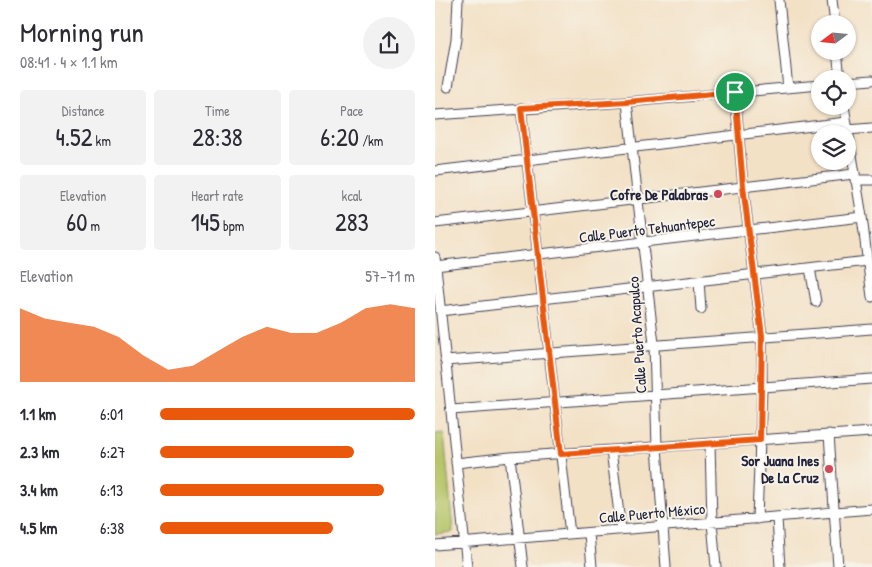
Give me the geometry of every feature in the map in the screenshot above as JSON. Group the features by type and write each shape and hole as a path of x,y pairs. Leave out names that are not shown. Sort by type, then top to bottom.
{"street":[{"path":"448,87 456,39 459,0"},
{"path":"779,0 788,88"},
{"path":"832,0 834,15"},
{"path":"856,81 872,80"},
{"path":"435,115 627,102 811,86"},
{"path":"735,92 743,186 762,336 757,519"},
{"name":"Calle Puerto Acapulco","path":"627,102 654,344 657,446 666,567"},
{"path":"521,108 570,534"},
{"path":"856,127 872,128"},
{"path":"435,171 738,134 811,129"},
{"path":"854,170 862,217 868,229 867,261 872,297"},
{"path":"435,223 743,186 855,177 872,180"},
{"name":"Calle Puerto Tehuantepec","path":"435,263 538,256 862,217"},
{"path":"441,311 867,261"},
{"path":"435,263 441,311 439,330 451,410 467,567"},
{"path":"810,268 816,302"},
{"path":"699,281 701,309"},
{"path":"445,361 872,329"},
{"path":"451,410 872,379"},
{"path":"456,463 657,446 872,432"},
{"path":"829,434 838,567"},
{"path":"710,443 712,522 716,567"},
{"path":"611,450 621,530"},
{"path":"510,457 523,567"},
{"name":"Calle Puerto México","path":"435,545 872,509"},
{"path":"777,518 780,567"},
{"path":"589,532 592,567"}],"green space":[{"path":"444,433 453,532 435,534 435,434"}],"place":[{"name":"Cofre De Palabras","path":"718,194"},
{"name":"Sor Juana Ines De La Cruz","path":"829,469"}],"route":[{"path":"735,92 743,186 762,336 760,440 561,454 521,108 627,102 735,92"}]}
